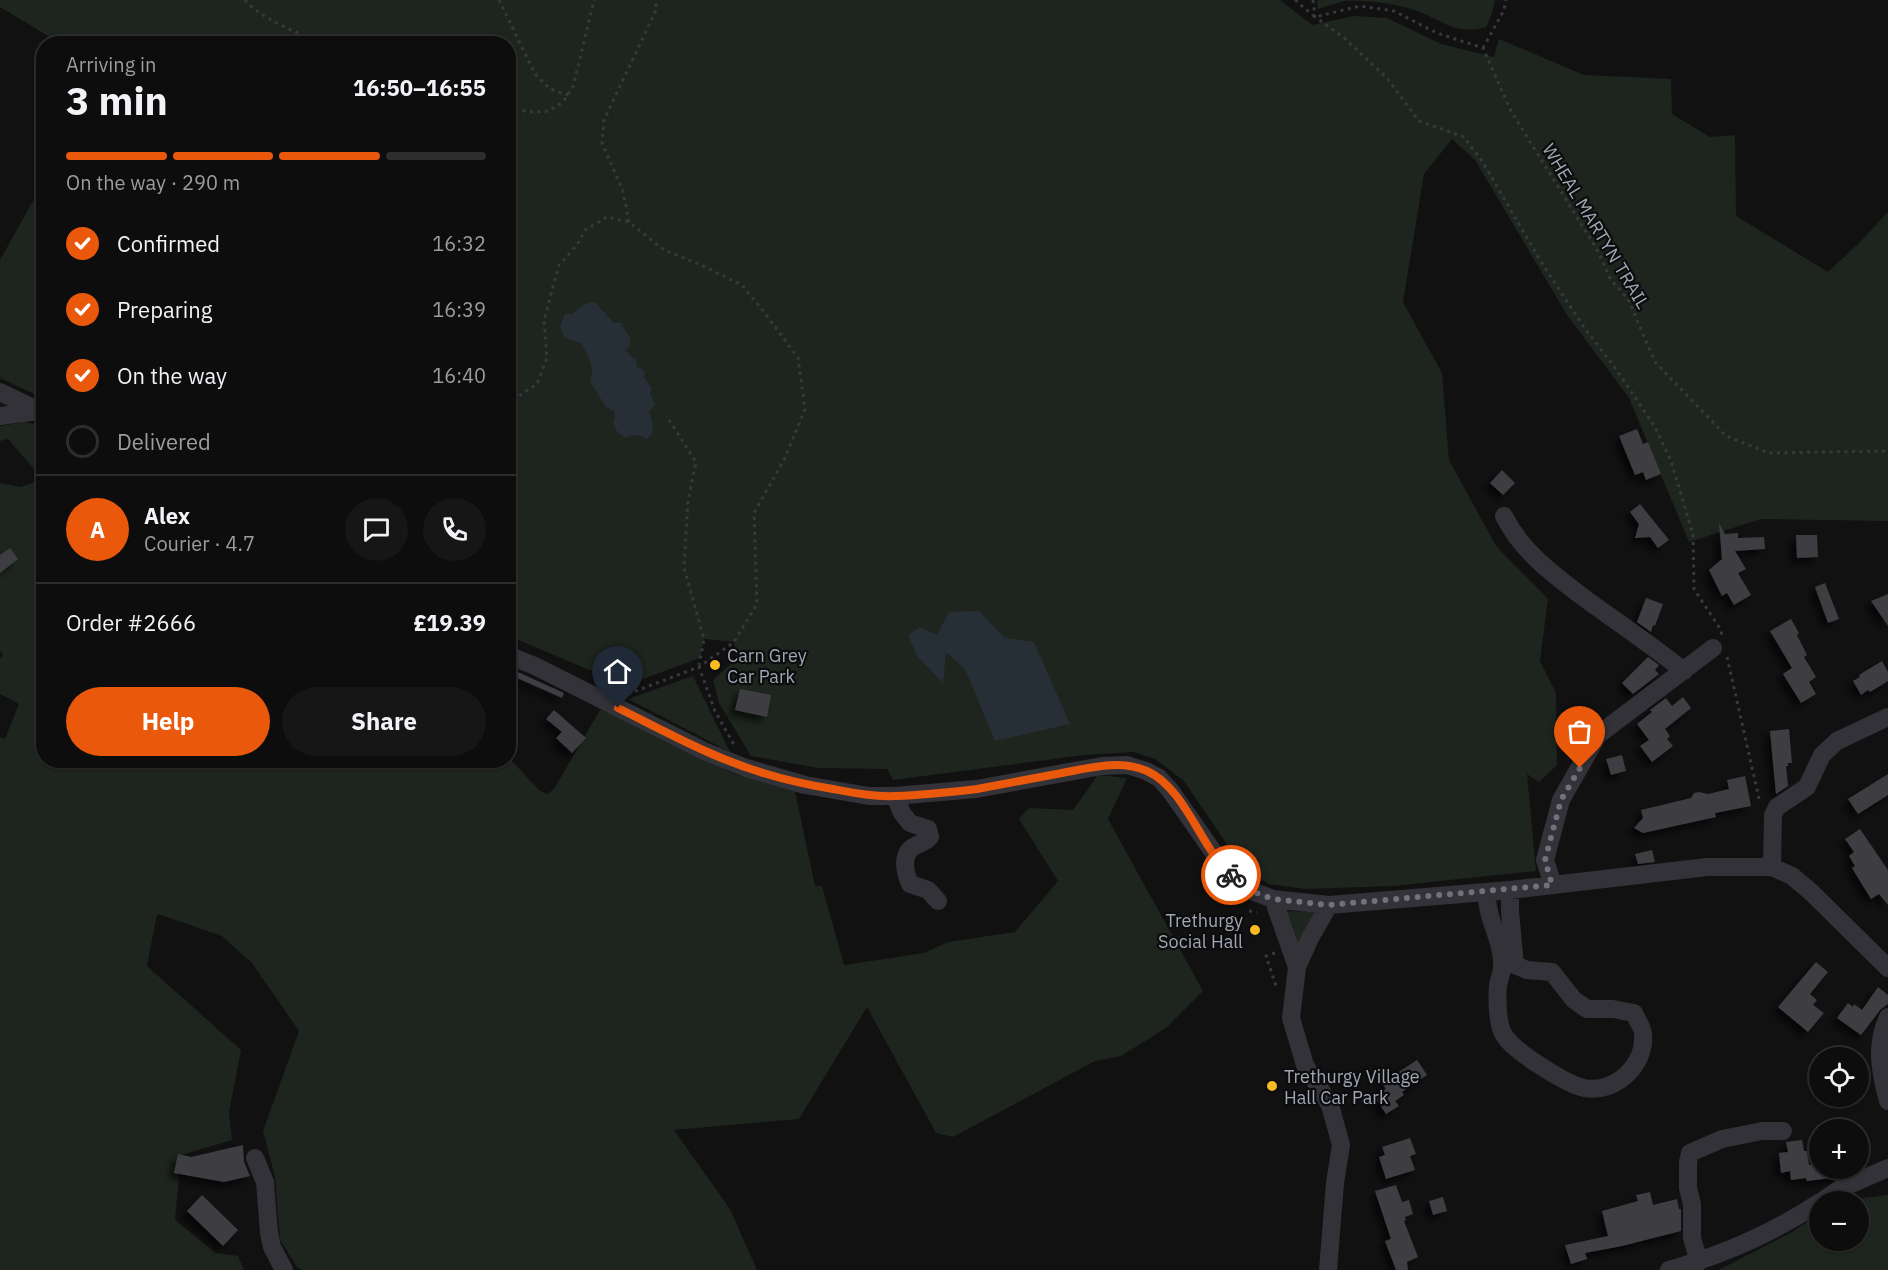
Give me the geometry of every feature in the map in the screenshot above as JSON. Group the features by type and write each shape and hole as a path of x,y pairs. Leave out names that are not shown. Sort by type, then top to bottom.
{"street":[{"path":"0,392 36,410"},
{"path":"0,416 36,412"},
{"path":"1504,516 1511,531 1521,543 1556,577 1684,671"},
{"path":"1552,885 1545,860 1561,800 1598,735 1684,671 1721,647"},
{"path":"516,658 704,751 746,768 805,785 869,796 895,796 976,789 1102,766 1127,765 1146,771 1159,778 1187,812 1228,873 1249,890 1273,899 1329,905 1510,890 1707,867 1772,867 1792,876 1811,892 1888,968"},
{"path":"1772,867 1773,815 1777,807 1807,787 1822,755 1837,741 1888,717"},
{"path":"895,796 902,813 910,823 928,829 930,837 926,842 914,846 908,852 907,878 910,884 928,890 938,901"},
{"path":"1486,891 1503,967 1498,986 1498,1014 1503,1035 1527,1058 1584,1088 1604,1087 1620,1081 1631,1070 1641,1053 1643,1033 1634,1014 1613,1009 1587,1008 1574,1000 1552,972 1527,970 1515,965 1510,890"},
{"path":"1273,899 1297,967"},
{"path":"1328,1270 1335,1183 1341,1145 1330,1105 1305,1065 1291,1018 1297,967 1329,905"},
{"path":"1888,1017 1880,1037 1879,1055 1888,1101"},
{"path":"1705,1259 1692,1238 1692,1204 1688,1188 1690,1153 1722,1139 1762,1131 1783,1131"},
{"path":"255,1158 265,1182 272,1247 284,1270"},
{"path":"1837,1191 1888,1168"},
{"path":"1669,1270 1705,1259 1780,1227 1809,1209"}],"path":[{"path":"245,0 252,8 269,19 304,36"},
{"path":"499,0 535,74 550,89 568,95"},
{"path":"516,109 529,112 548,111 563,102 573,87 594,0"},
{"path":"629,222 623,191 602,143 604,120 657,8 654,0"},
{"path":"1295,0 1343,37 1386,77 1419,121 1464,138 1482,161 1583,326 1616,369 1655,427 1671,461 1693,534 1694,589 1720,630 1721,647 1760,805 1773,815"},
{"path":"1313,0 1315,17"},
{"path":"1315,17 1360,6 1394,11 1437,33 1483,48 1504,10 1506,0"},
{"name":"WHEAL MARTYN TRAIL","path":"1483,48 1511,111 1596,248 1611,280 1628,299 1655,362 1726,436 1769,453 1888,451"},
{"path":"516,398 537,384 547,358 543,320 559,265 577,245 585,230 606,217 629,222 664,250 742,285 798,358 806,409 784,460 754,513 757,604 734,642 699,667 607,702"},
{"path":"669,420 696,462 688,501 684,568 704,639 699,667 715,711 746,768"},
{"path":"1249,911 1260,912"},
{"path":"1271,944 1275,953 1266,956 1282,1004 1291,1018"}],"shaded area":[{"path":"0,0 1280,0 1312,25 1354,16 1387,18 1441,44 1494,57 1499,39 1584,75 1671,79 1672,114 1710,137 1735,135 1736,216 1828,272 1888,212 1888,521 1761,519 1689,542 1629,398 1567,315 1475,160 1452,139 1424,174 1403,302 1442,373 1449,460 1496,546 1548,599 1540,661 1556,693 1557,765 1539,782 1527,774 1536,871 1393,886 1305,889 1268,884 1241,865 1184,781 1155,759 1134,752 1084,755 893,780 887,769 818,768 751,756 719,703 713,680 733,662 737,655 734,642 704,639 700,658 632,683 613,680 516,639 516,36 48,36 0,7"},
{"path":"1317,0 1495,0 1486,27 1465,30 1447,25 1421,12 1395,5 1345,1 1318,9"},
{"path":"36,196 36,395 0,378 0,260"},
{"path":"595,302 614,323 621,323 630,338 630,346 625,350 636,358 637,367 645,373 644,377 652,389 650,393 655,405 649,412 653,430 646,439 636,435 626,438 618,433 613,424 614,411 606,407 590,382 589,358 581,343 565,338 560,327 565,314 573,314 582,305"},
{"path":"25,422 36,424 36,467 33,468 8,439 0,441 0,426"},
{"path":"36,482 36,768 516,768 516,765 540,791 547,794 554,789 600,710 605,709 666,742 735,774 795,791 815,886 822,886 844,965 924,953 948,942 1015,932 1058,881 1019,819 1029,808 1073,810 1098,775 1127,778 1108,819 1203,991 1166,1028 1121,1056 1095,1061 953,1137 936,1133 867,1007 799,1119 674,1130 730,1209 757,1270 302,1270 297,1267 280,1240 275,1177 263,1131 299,1031 252,963 222,936 158,914 147,966 241,1050 229,1112 232,1140 181,1155 175,1220 216,1253 238,1256 244,1270 0,1270 0,737 5,739 19,704 0,694 0,659 3,655 0,651 0,483 21,487"},
{"path":"979,611 1005,638 1034,642 1070,724 995,741 965,669 946,652 943,683 917,656 908,635 920,627 937,635 949,612"},
{"path":"693,676 730,752 628,699"},
{"path":"1284,911 1317,912 1298,946"},
{"path":"1888,1195 1888,1270 1719,1270 1809,1221 1809,1251 1869,1251 1869,1197"}],"building":[{"path":"1637,429 1643,444 1648,442 1661,474 1646,480 1643,472 1635,475 1619,436"},
{"path":"1502,470 1515,483 1503,495 1490,483"},
{"path":"1640,504 1669,540 1658,548 1650,537 1635,538 1639,524 1630,512"},
{"path":"1719,523 1725,534 1738,533 1738,538 1764,537 1765,549 1735,551 1746,569 1738,573 1751,595 1734,605 1727,593 1722,596 1709,570 1722,559"},
{"path":"1796,535 1817,535 1818,557 1797,558"},
{"path":"10,548 18,559 0,573 0,555"},
{"path":"1825,583 1839,619 1828,623 1815,587"},
{"path":"1888,594 1888,626 1871,601"},
{"path":"1646,598 1663,604 1651,632 1637,622"},
{"path":"1791,619 1807,655 1804,657 1816,677 1809,682 1816,694 1801,703 1783,674 1792,668 1770,631"},
{"path":"1648,657 1659,665 1655,670 1659,674 1633,694 1622,683"},
{"path":"1882,661 1888,672 1888,681 1861,695 1853,681"},
{"path":"516,671 564,693 562,698 516,678"},
{"path":"740,689 771,695 767,717 735,710"},
{"path":"1683,697 1691,708 1665,729 1670,736 1667,739 1673,746 1652,762 1640,746 1649,740 1637,724 1666,698 1672,706"},
{"path":"554,710 586,738 572,753 556,738 562,732 546,719"},
{"path":"1789,729 1792,763 1786,766 1788,786 1776,794 1770,731"},
{"path":"1622,755 1626,771 1611,775 1606,759"},
{"path":"1888,774 1888,795 1858,814 1848,799"},
{"path":"1745,776 1751,806 1715,813 1716,817 1643,833 1634,828 1643,818 1641,810 1691,798 1694,793 1708,794 1729,789 1727,780"},
{"path":"1860,829 1888,870 1888,905 1879,894 1871,899 1852,868 1855,866 1849,856 1854,852 1845,839"},
{"path":"1652,850 1655,862 1638,864 1635,854"},
{"path":"1816,962 1828,972 1810,994 1817,1000 1813,1005 1824,1013 1808,1032 1778,1007"},
{"path":"1878,987 1888,995 1888,1004 1881,1009 1861,1035 1837,1018 1848,1003 1862,1010"},
{"path":"1417,1060 1427,1075 1402,1092 1404,1095 1395,1101 1399,1106 1386,1114 1374,1096 1386,1089 1382,1083"},
{"path":"1410,1138 1416,1154 1410,1156 1415,1170 1386,1179 1379,1157 1385,1155 1382,1147"},
{"path":"1802,1140 1804,1151 1807,1151 1809,1179 1823,1179 1791,1180 1790,1171 1781,1173 1779,1153 1788,1152 1786,1142"},
{"path":"243,1145 244,1162 250,1176 224,1182 174,1173 178,1154 191,1157"},
{"path":"1396,1185 1402,1202 1409,1200 1413,1214 1405,1217 1404,1221 1418,1257 1407,1262 1408,1270 1396,1270 1385,1241 1391,1239 1375,1191"},
{"path":"1650,1192 1653,1205 1677,1199 1679,1209 1681,1209 1681,1231 1585,1253 1587,1259 1571,1264 1565,1245 1608,1236 1602,1211 1638,1201 1636,1195"},
{"path":"202,1195 238,1230 223,1246 187,1211"},
{"path":"1443,1197 1447,1211 1433,1215 1429,1201"}],"way so far":[{"path":"1231,875 1249,890 1273,899 1329,905 1552,885 1545,860 1561,800 1580,768"}],"place":[{"name":"Carn Grey Car Park","path":"715,665"},
{"name":"Trethurgy Social Hall","path":"1255,930"},
{"name":"Trethurgy Village Hall Car Park","path":"1272,1086"}],"route":[{"path":"618,708 704,751 746,768 805,785 869,796 976,789 1102,766 1127,765 1159,778 1187,812 1206,843 1231,875"}]}
